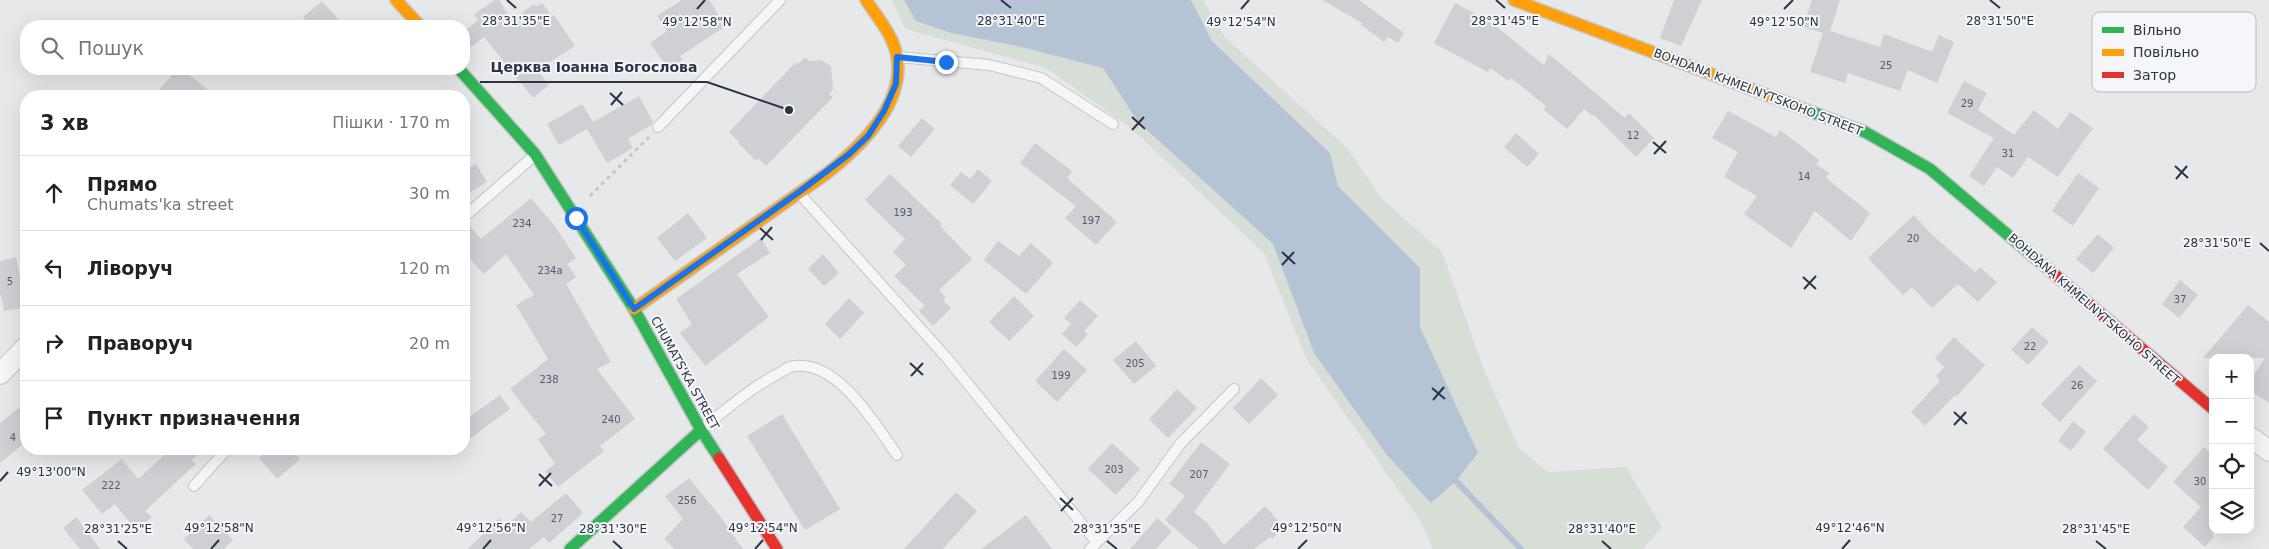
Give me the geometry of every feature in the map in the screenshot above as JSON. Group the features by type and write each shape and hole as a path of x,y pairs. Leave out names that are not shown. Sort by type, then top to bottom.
{"street":[{"path":"396,0 414,20"},
{"path":"634,309 799,192 848,155 868,136 884,111 896,84 897,57 883,25 866,0"},
{"name":"BOHDANA KHMELNYTSKOHO STREET","path":"1514,0 1864,132 1930,169 2209,406"},
{"name":"CHUMATS'KA STREET","path":"464,75 536,154 634,309 701,430 777,549"},
{"path":"0,374 20,353"},
{"path":"570,549 701,430"},
{"path":"2254,440 2269,451"}],"lane":[{"path":"658,128 780,0"},
{"path":"897,57 989,65 1041,78 1114,124"},
{"path":"470,212 536,154"},
{"path":"799,192 946,357 1093,545 1138,502 1181,443 1234,389"},
{"path":"701,430 759,384 790,367 816,368 836,379 858,401 897,455"},
{"path":"194,486 222,455"}],"path":[{"path":"573,213 658,128"}],"shaded area":[{"path":"892,0 904,0 950,33 1017,46 1103,68 1138,122 1273,244 1314,353 1387,455 1431,502 1478,453 1420,327 1420,268 1338,186 1330,153 1212,41 1191,0 1203,0 1225,37 1347,148 1381,198 1442,252 1485,372 1519,448 1548,472 1626,467 1662,527 1643,549 1433,549 1421,522 1307,360 1264,253 1132,129 1046,68 905,29"}],"water":[{"path":"904,0 1191,0 1212,41 1330,153 1338,186 1420,268 1420,327 1478,453 1456,481 1431,503 1387,455 1314,353 1273,244 1138,122 1103,68 1017,46 951,33 916,21"}],"building":[{"path":"495,0 499,0 512,20 534,4 536,7 542,3 552,16 554,15 575,46 537,70 549,85 533,98 484,37 470,48 470,27 478,20 474,14"},
{"path":"682,0 709,0 726,26 680,56 682,60 669,70 650,43 667,31 657,16"},
{"path":"1322,0 1359,0 1404,33 1398,43 1388,37 1384,42 1361,25 1362,23"},
{"path":"1674,0 1702,0 1681,46 1660,38"},
{"path":"1812,0 1840,0 1830,31 1880,47 1884,34 1932,52 1939,35 1954,42 1937,83 1908,70 1900,91 1848,73 1845,83 1810,72 1823,33 1803,27"},
{"path":"322,1 339,20 306,20 303,17"},
{"path":"1455,3 1493,24 1544,65 1549,54 1625,118 1629,113 1654,138 1636,157 1594,115 1592,116 1584,109 1567,129 1544,110 1546,106 1511,78 1508,81 1491,68 1488,72 1434,43"},
{"path":"805,57 809,61 821,60 831,66 833,89 829,94 833,97 766,166 758,158 756,161 729,132 796,62 798,64"},
{"path":"172,75 190,75 208,90 159,90"},
{"path":"1964,81 1987,93 1978,110 2014,135 2034,110 2058,129 2070,112 2093,128 2058,177 2028,157 2013,178 1997,167 1984,186 1969,176 1994,138 1947,113"},
{"path":"639,96 653,122 628,139 633,148 607,163 587,129 559,145 547,124 582,104 593,122"},
{"path":"1728,111 1776,137 1780,130 1819,160 1816,164 1829,173 1826,178 1870,213 1851,241 1815,211 1791,248 1744,214 1757,196 1724,177 1738,152 1712,138"},
{"path":"922,118 935,129 911,157 898,146"},
{"path":"1516,133 1539,154 1527,167 1504,147"},
{"path":"1035,143 1072,171 1067,178 1117,222 1096,245 1065,218 1076,206 1020,163"},
{"path":"476,164 487,182 470,192 470,168"},
{"path":"978,169 992,181 973,204 950,185 961,172 970,179"},
{"path":"2078,173 2099,188 2073,226 2052,211"},
{"path":"890,174 942,224 940,226 972,259 939,290 946,298 943,300 951,308 933,326 919,311 925,306 894,276 906,265 893,252 905,239 865,200"},
{"path":"531,198 555,226 576,258 567,264 576,277 566,284 611,362 597,369 635,419 600,446 604,451 558,487 545,471 555,464 538,439 546,434 510,389 548,359 516,305 534,295 506,254 484,274 470,259 470,226 481,239"},
{"path":"688,213 707,238 675,261 657,238"},
{"path":"1914,215 1931,234 1975,272 1980,267 1997,282 1978,302 1958,284 1932,308 1912,287 1903,295 1868,258"},
{"path":"2098,234 2114,248 2093,273 2076,259"},
{"path":"761,238 770,253 737,274 769,317 705,366 680,333 692,324 676,299"},
{"path":"998,241 1019,256 1031,243 1053,263 1026,294 984,260"},
{"path":"823,254 839,273 824,286 808,269"},
{"path":"16,257 20,277 20,308 4,311 0,292 0,261"},
{"path":"2180,280 2198,295 2179,318 2162,304"},
{"path":"1014,296 1034,316 1009,341 989,322"},
{"path":"849,298 864,313 840,339 825,324"},
{"path":"1080,300 1098,316 1084,331 1088,334 1076,347 1062,334 1071,324 1064,318"},
{"path":"2248,305 2269,322 2269,403 2254,394 2254,375 2265,358 2254,358 2254,354 2209,354 2209,358 2203,358"},
{"path":"2032,327 2049,342 2028,365 2011,350"},
{"path":"1954,337 1985,365 1957,396 1955,395 1925,426 1911,412 1940,381 1936,376 1944,367 1935,358"},
{"path":"1136,341 1156,366 1134,384 1113,360"},
{"path":"1064,349 1087,370 1057,402 1035,381"},
{"path":"2079,365 2097,381 2060,422 2041,404"},
{"path":"1261,378 1278,395 1249,424 1233,408"},
{"path":"1177,389 1197,408 1168,438 1149,419"},
{"path":"500,395 510,409 470,439 470,417"},
{"path":"20,407 20,447 0,463 0,423"},
{"path":"782,414 840,509 805,530 747,436"},
{"path":"2134,414 2149,427 2137,440 2168,467 2148,490 2103,449"},
{"path":"2073,421 2086,432 2071,451 2058,441"},
{"path":"1201,442 1230,464 1194,512 1207,523 1224,545 1265,506 1284,527 1272,539 1270,537 1254,549 1199,549 1165,520 1185,496 1169,484"},
{"path":"1112,443 1140,469 1116,495 1088,469"},
{"path":"2204,447 2209,451 2209,534 2213,534 2213,538 2205,547 2183,527 2201,507 2173,482"},
{"path":"164,455 198,455 192,460 196,464 145,511 152,517 136,530 115,504 102,514 82,490 122,459 138,479"},
{"path":"262,455 296,455 300,459 277,479 259,458"},
{"path":"689,478 720,516 743,549 675,549 664,539 683,519 665,496"},
{"path":"956,492 977,511 943,549 904,549"},
{"path":"566,493 583,513 549,543 544,537 529,549 468,549 499,518 507,526 521,512 531,522"},
{"path":"209,515 233,540 224,549 193,549 184,539"},
{"path":"1026,515 1052,549 981,549"},
{"path":"76,517 100,549 80,549 63,528"},
{"path":"1157,518 1172,531 1156,549 1130,549"}],"waterway":[{"path":"1453,474 1456,481 1521,549"}],"traffic: fast":[{"path":"464,75 535,154 634,309 701,430 719,458"},
{"path":"1804,109 1865,132 1930,169 2047,268"},
{"path":"570,549 701,430"}],"traffic: slow":[{"path":"396,0 414,20"},
{"path":"634,309 826,174 852,151 877,123 887,108 894,91 898,74 897,57 889,34 866,0"},
{"path":"1514,0 1804,109"}],"traffic: jam":[{"path":"2047,268 2209,406"},
{"path":"719,458 777,549"}],"place":[{"name":"Церква Іоанна Богослова","path":"789,110"}],"route":[{"path":"576,218 634,309 799,192 848,155 868,136 884,111 896,84 897,57 946,62"}]}
